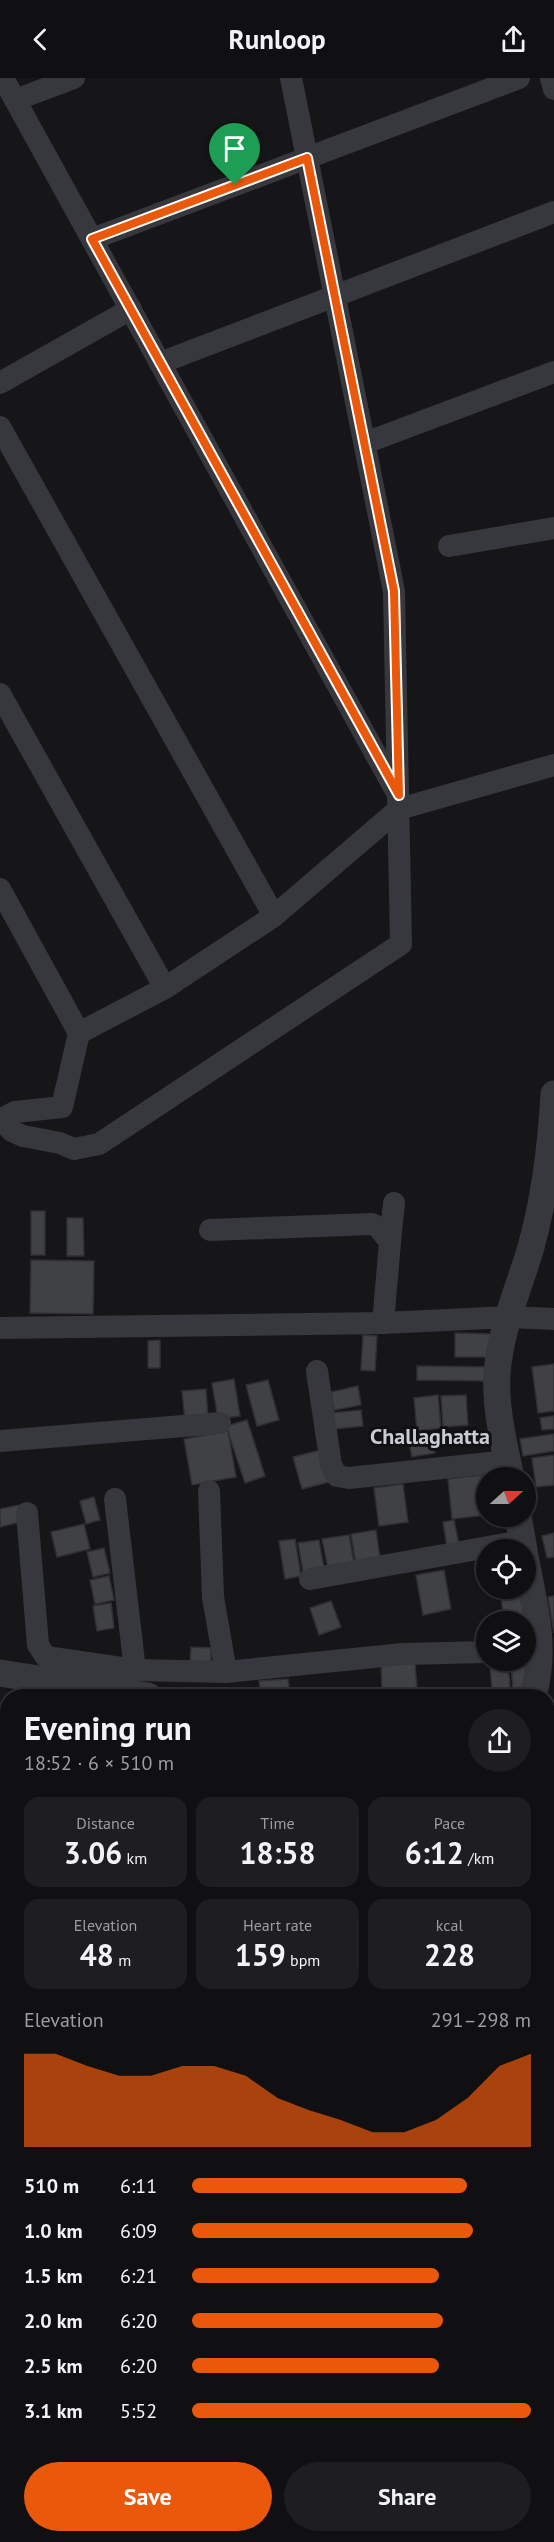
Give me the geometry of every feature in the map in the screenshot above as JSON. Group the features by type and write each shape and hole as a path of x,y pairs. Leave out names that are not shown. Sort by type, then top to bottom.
{"street":[{"path":"3,78 399,802"},
{"path":"15,100 74,78"},
{"path":"62,1107 15,1112 1,1119 12,1131 23,1136 60,1143 74,1149 99,1144 401,944 394,591 291,78"},
{"path":"92,239 519,78"},
{"path":"551,78 554,89"},
{"path":"160,363 554,212"},
{"path":"0,383 131,309"},
{"path":"365,443 554,372"},
{"path":"0,427 274,916"},
{"path":"449,546 554,528"},
{"path":"0,694 165,988"},
{"path":"79,1033 165,988 274,916 399,802 554,765"},
{"path":"0,889 79,1033 62,1107 60,1143"},
{"path":"509,1467 497,1407 497,1371 508,1317 535,1231 553,1147 554,1094"},
{"path":"383,1323 394,1203"},
{"path":"210,1230 372,1224 378,1227 390,1242"},
{"path":"0,1328 383,1323 508,1317 554,1319"},
{"path":"317,1371 331,1466 337,1476 349,1478 476,1471"},
{"path":"0,1441 220,1423"},
{"path":"210,1491 213,1597 226,1672"},
{"path":"115,1499 135,1670"},
{"path":"27,1513 38,1645 46,1657 135,1670 226,1672 403,1654 476,1652"},
{"path":"310,1579 476,1549"},
{"path":"531,1599 540,1651 540,1672 535,1689"},
{"path":"0,1673 103,1689"}],"building":[{"path":"31,1211 45,1211 45,1255 31,1255"},
{"path":"67,1218 83,1218 84,1256 67,1256"},
{"path":"31,1260 94,1261 93,1314 30,1313"},
{"path":"455,1333 495,1334 495,1357 455,1357"},
{"path":"363,1335 377,1336 375,1371 361,1370"},
{"path":"160,1340 160,1368 148,1368 148,1341"},
{"path":"554,1364 554,1411 538,1413 532,1367"},
{"path":"417,1366 491,1367 491,1381 417,1380"},
{"path":"234,1379 240,1416 218,1419 212,1383"},
{"path":"268,1380 279,1420 257,1426 246,1385"},
{"path":"358,1386 361,1405 334,1410 331,1392"},
{"path":"206,1389 208,1420 185,1421 182,1391"},
{"path":"438,1395 441,1428 417,1431 414,1398"},
{"path":"466,1395 468,1425 443,1427 441,1396"},
{"path":"361,1410 363,1426 334,1429 332,1413"},
{"path":"554,1416 554,1429 542,1430 540,1418"},
{"path":"247,1420 265,1476 245,1483 226,1426"},
{"path":"228,1431 236,1477 192,1485 184,1439"},
{"path":"431,1434 435,1453 412,1457 408,1439"},
{"path":"554,1434 554,1451 523,1456 520,1439"},
{"path":"321,1450 329,1482 302,1489 293,1457"},
{"path":"554,1455 554,1485 536,1487 536,1467 533,1467 532,1458"},
{"path":"476,1476 476,1516 452,1519 448,1479"},
{"path":"403,1484 408,1522 379,1526 374,1488"},
{"path":"94,1497 100,1520 86,1524 80,1501"},
{"path":"19,1505 24,1521 0,1527 0,1509"},
{"path":"454,1520 459,1545 447,1547 443,1522"},
{"path":"84,1524 90,1549 57,1557 51,1532"},
{"path":"376,1530 381,1566 357,1570 351,1534"},
{"path":"554,1533 554,1557 547,1558 542,1536"},
{"path":"349,1535 355,1569 329,1573 322,1539"},
{"path":"295,1539 301,1576 285,1579 279,1541"},
{"path":"319,1540 325,1574 304,1577 298,1543"},
{"path":"104,1548 110,1573 93,1577 87,1552"},
{"path":"444,1570 451,1609 423,1615 416,1575"},
{"path":"109,1576 114,1600 95,1604 90,1580"},
{"path":"554,1596 554,1633 548,1597"},
{"path":"501,1599 523,1599 525,1611 503,1611"},
{"path":"331,1601 341,1627 319,1635 310,1608"},
{"path":"111,1603 114,1628 97,1631 93,1606"},
{"path":"191,1647 211,1648 211,1666 190,1666"},
{"path":"415,1663 417,1689 382,1689 381,1664"},
{"path":"490,1671 509,1671 510,1688 492,1689"},
{"path":"512,1671 526,1671 527,1687 513,1688"},
{"path":"288,1679 289,1689 260,1689 259,1681"}],"district":[{"name":"Challaghatta","path":"430,1436"}],"route":[{"path":"307,158 394,591 399,795 92,239 235,185 307,158"}]}
